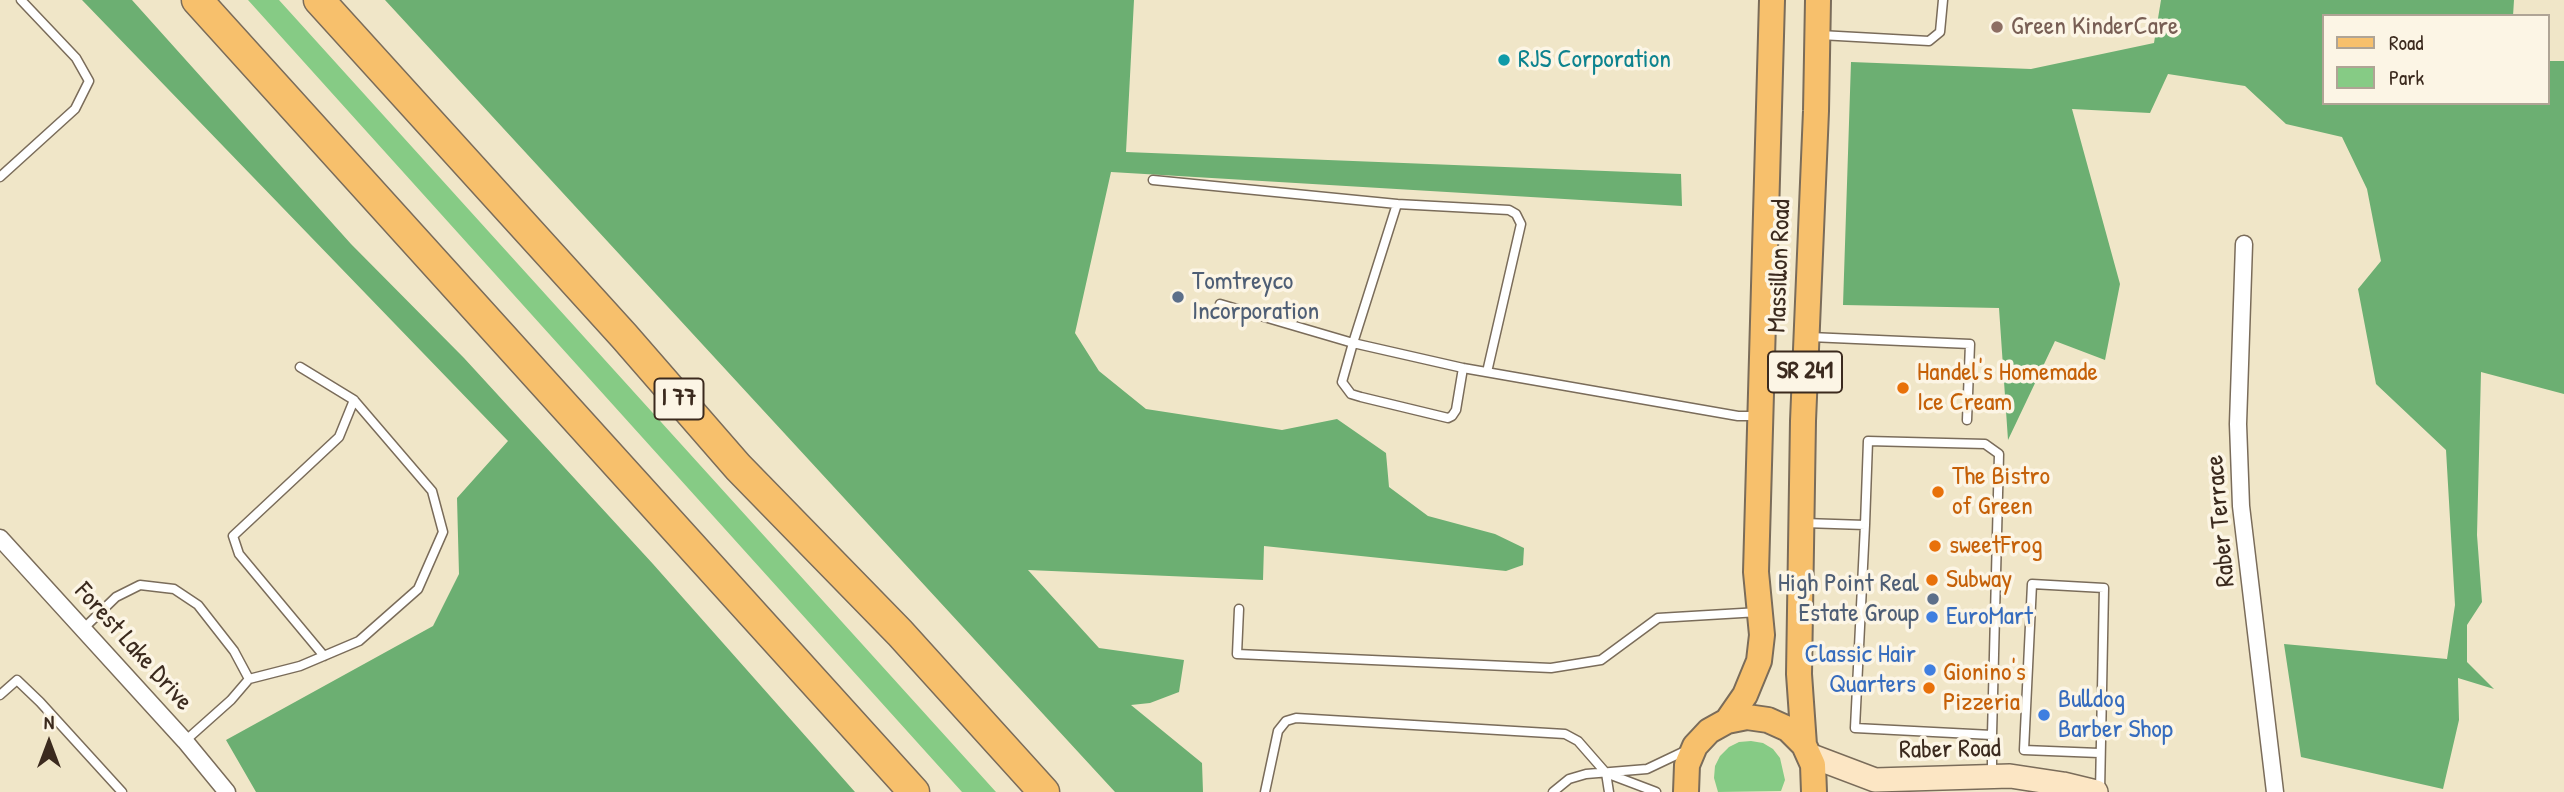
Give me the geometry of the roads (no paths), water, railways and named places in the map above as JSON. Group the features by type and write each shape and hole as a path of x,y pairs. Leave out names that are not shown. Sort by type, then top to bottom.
{"highway":[{"path":"197,0 914,792"},
{"name":"I 77","path":"319,0 624,336 738,467 900,633 1044,792"}],"main road":[{"name":"Massillon Road","path":"1727,721 1745,695 1759,661 1762,635 1756,572 1772,0"},
{"name":"Massillon Road","path":"1814,792 1813,765 1806,750 1799,674 1801,523 1818,0"},
{"path":"1686,792 1687,765 1695,746 1709,731 1727,721 1747,717 1768,720 1788,729 1806,750"}],"street":[{"name":"Raber Terrace","path":"2244,244 2238,424 2241,506 2275,792"},
{"name":"Forest Lake Drive","path":"0,538 185,741 227,792"},
{"name":"Raber Road","path":"1806,750 1875,780 2010,776 2063,783 2098,792"}],"lane":[{"path":"0,177 75,109 89,82 76,58 22,0"},
{"path":"1817,35 1929,41 1940,32 1943,0"},
{"path":"1153,180 1396,204 1509,210 1516,214 1521,224 1487,372"},
{"path":"1396,204 1342,382 1352,394 1443,418 1455,413 1463,368"},
{"path":"1220,304 1353,343 1463,368 1738,416 1760,416"},
{"path":"1807,337 1970,344 1967,420"},
{"path":"185,741 249,680 300,666 359,641 418,589 443,532 432,491 354,400 300,367"},
{"path":"324,656 239,554 233,536 340,437 354,400"},
{"path":"1992,735 1855,728 1868,441 1984,444 1999,454 1992,777"},
{"path":"1801,523 1866,525"},
{"path":"2098,792 2104,588 2032,584 2024,750 2099,753"},
{"path":"83,629 116,597 141,585 174,589 205,614 234,651 249,680"},
{"path":"1238,609 1237,654 1551,668 1601,660 1658,618 1760,612"},
{"path":"0,695 16,680 40,702 122,792"},
{"path":"1265,792 1278,732 1286,721 1296,718 1565,734 1578,741 1606,773 1656,792"},
{"path":"1553,792 1569,779 1586,774 1647,769 1695,746"},
{"path":"1606,773 1609,792"}],"place":[{"name":"Green KinderCare","path":"1997,27"},
{"name":"RJS Corporation","path":"1504,60"},
{"name":"Tomtreyco Incorporation","path":"1178,297"},
{"name":"Handel's Homemade Ice Cream","path":"1903,388"},
{"name":"The Bistro of Green","path":"1938,492"},
{"name":"sweetFrog","path":"1935,546"},
{"name":"Subway","path":"1932,580"},
{"name":"High Point Real Estate Group","path":"1933,599"},
{"name":"EuroMart","path":"1932,617"},
{"name":"Classic Hair Quarters","path":"1930,670"},
{"name":"Gionino's Pizzeria","path":"1929,688"},
{"name":"Bulldog Barber Shop","path":"2044,715"}]}
